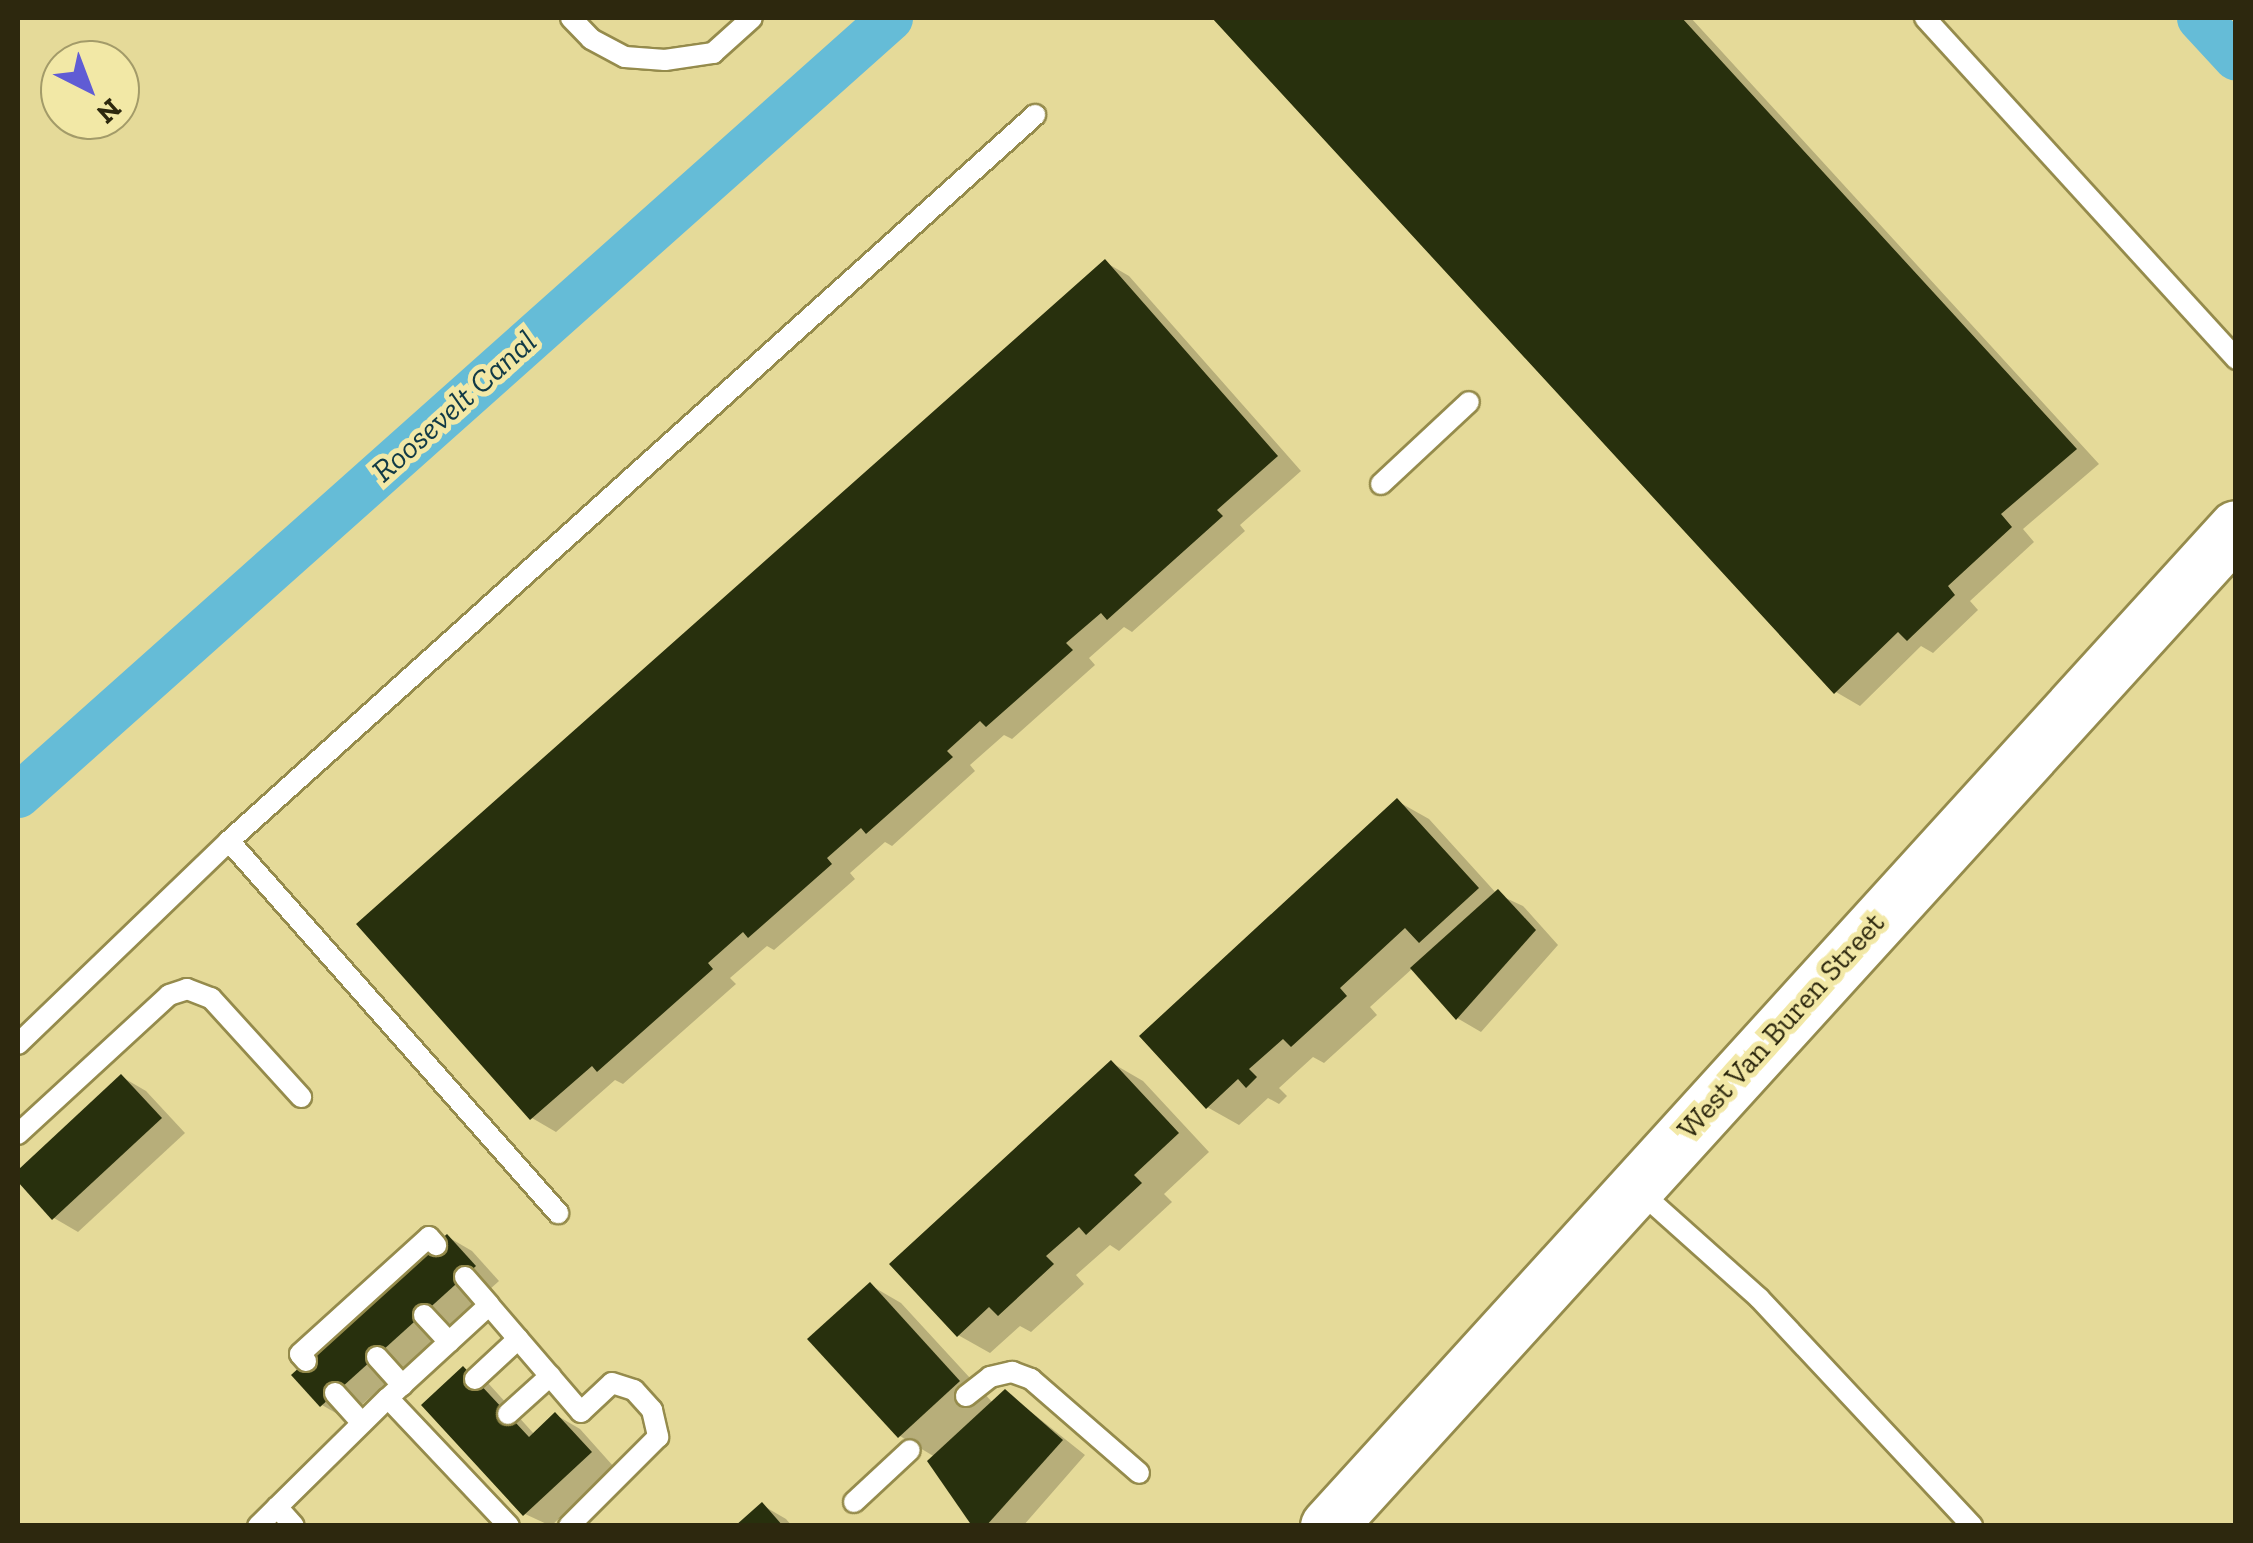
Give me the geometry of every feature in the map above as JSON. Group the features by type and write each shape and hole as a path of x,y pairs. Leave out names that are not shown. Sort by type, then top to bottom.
{"main road":[{"name":"West Van Buren Street","path":"1328,1526 2236,528"}],"lane":[{"path":"571,18 591,39 626,58 665,60 713,53 752,18"},
{"path":"1925,18 2236,359"},
{"path":"18,1044 230,841 1036,115"},
{"path":"1381,484 1468,402"},
{"path":"230,841 558,1213"},
{"path":"18,1134 168,996 186,989 211,998 300,1098"},
{"path":"1634,1187 1759,1298 1972,1526"},
{"path":"306,1361 300,1354 392,1277 429,1237 436,1244"},
{"path":"465,1277 580,1412 612,1383 634,1390 652,1410 658,1437 569,1526"},
{"path":"258,1526 488,1305"},
{"path":"424,1314 449,1342"},
{"path":"475,1379 518,1339"},
{"path":"376,1357 395,1392 458,1460 508,1526"},
{"path":"966,1396 990,1376 1012,1372 1031,1378 1139,1473"},
{"path":"508,1414 550,1376"},
{"path":"335,1394 362,1423"},
{"path":"854,1502 910,1450"},
{"path":"277,1507 294,1526"}],"building":[{"path":"1212,18 1682,18 2077,449 2001,514 2012,527 1948,586 1955,595 1907,641 1898,632 1834,694"},
{"path":"1105,259 1278,456 1217,510 1223,516 1107,620 1101,613 1066,643 1073,650 986,727 980,721 947,751 953,757 866,834 861,828 827,858 832,864 748,938 743,932 708,963 713,969 597,1072 592,1066 530,1120 356,924"},
{"path":"1397,798 1479,888 1419,943 1405,928 1340,988 1347,996 1291,1047 1283,1039 1249,1069 1257,1077 1246,1088 1238,1079 1206,1109 1139,1036"},
{"path":"1498,889 1536,930 1456,1020 1410,968"},
{"path":"1111,1060 1179,1133 1134,1175 1142,1183 1086,1235 1079,1227 1046,1256 1054,1264 998,1316 989,1307 957,1337 889,1264"},
{"path":"121,1074 162,1118 52,1220 18,1182 18,1170"},
{"path":"447,1234 476,1266 320,1407 291,1375"},
{"path":"870,1282 960,1381 898,1438 807,1339"},
{"path":"463,1366 529,1437 555,1412 592,1452 523,1516 421,1405"},
{"path":"1005,1389 1063,1440 986,1526 972,1526 927,1461"},
{"path":"762,1502 783,1526 735,1526"}],"waterway":[{"name":"Roosevelt Canal","path":"18,795 890,18"},
{"name":"Roosevelt Canal","path":"2199,18 2236,58"}]}
